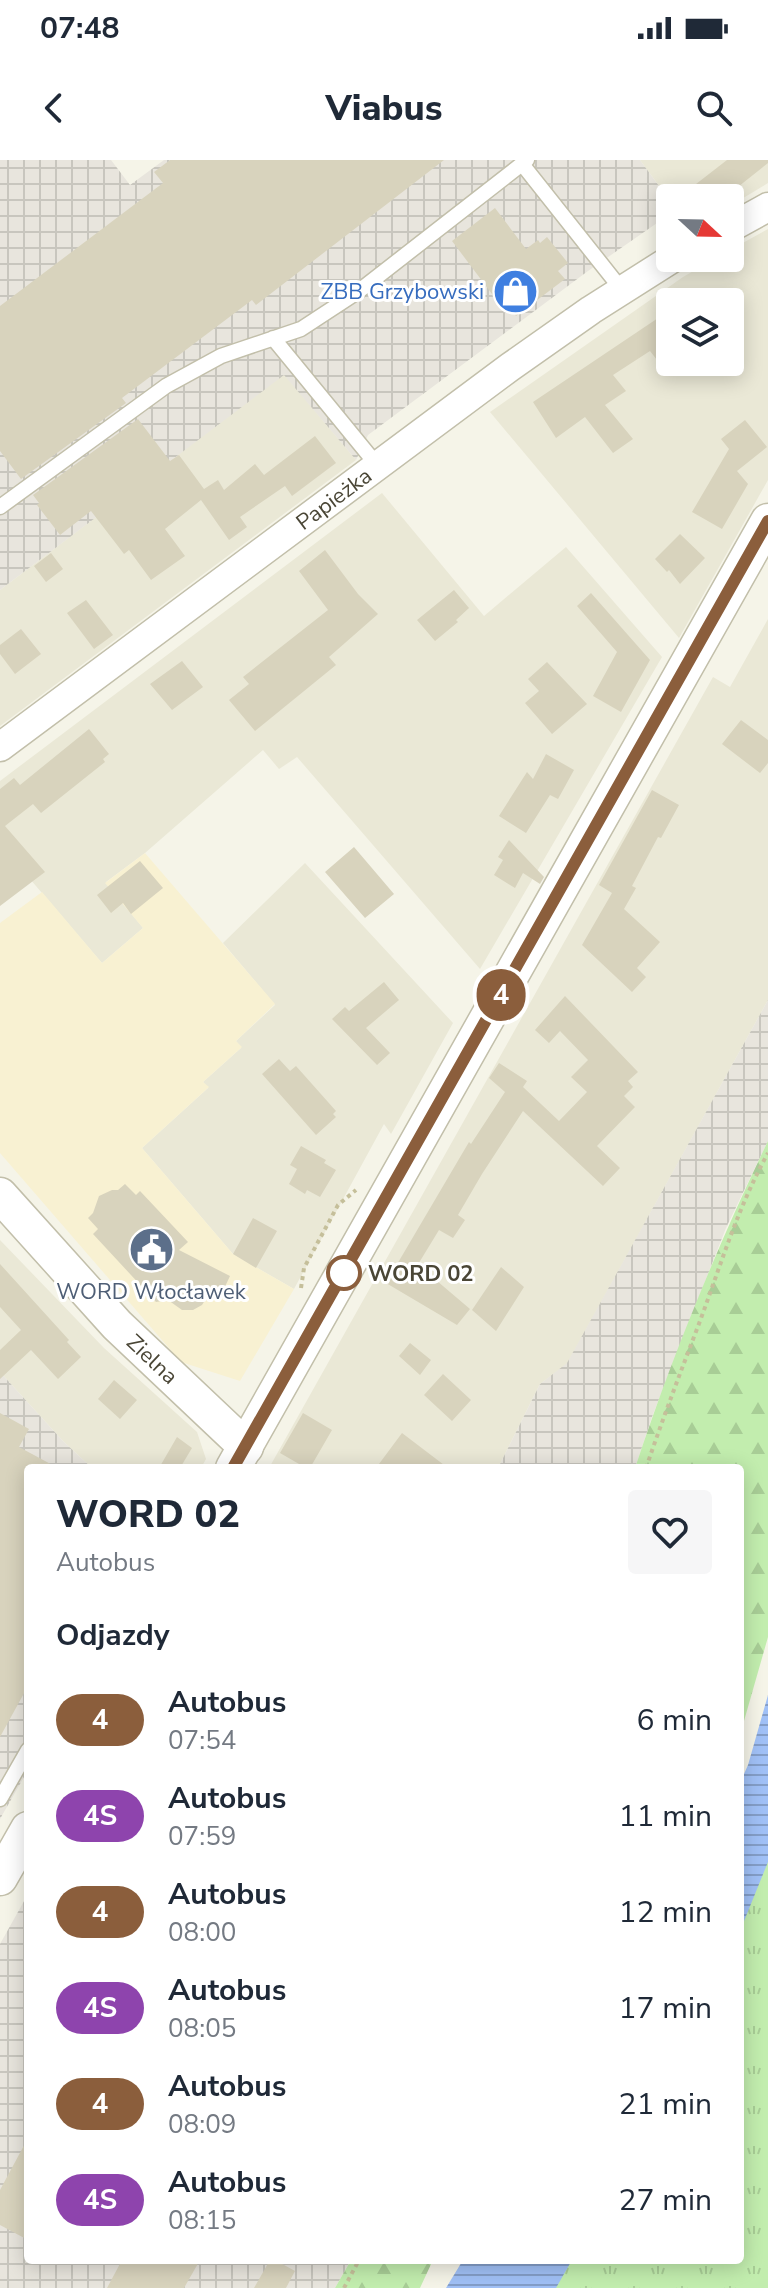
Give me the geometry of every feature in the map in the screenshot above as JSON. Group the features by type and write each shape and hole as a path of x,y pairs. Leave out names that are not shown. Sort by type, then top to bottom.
{"street":[{"path":"744,220 768,207"},
{"name":"Papieżka","path":"0,747 539,346 656,269"},
{"path":"240,1457 768,521"},
{"name":"Zielna","path":"0,1195 240,1457"},
{"path":"0,1878 24,1836"}],"lane":[{"path":"0,507 166,386 221,356 301,329 359,291 525,162 622,290"},
{"path":"273,338 377,465"},
{"path":"0,1799 24,1757"}],"path":[{"path":"647,1464 727,1243 768,1153"},
{"path":"344,2288 357,2264"}],"shaded area":[{"path":"0,160 111,160 130,185 164,160 640,160 658,184 656,224 368,435 356,460 284,375 0,590"},
{"path":"640,160 768,160 768,183 744,198 744,184 658,184"},
{"path":"768,229 768,480 679,638 490,412 656,296 656,376 744,376 744,288 667,288 692,272 744,272 744,242"},
{"path":"284,374 356,460 0,726 0,590"},
{"path":"382,493 484,616 566,547 662,657 480,969 297,757 279,769 263,750 145,853 106,882 143,928 102,963 0,844 0,781"},
{"path":"768,619 768,1000 567,1364 540,1384 500,1464 271,1464 713,677 730,687"},
{"path":"145,853 275,1004 236,1041 242,1047 203,1082 209,1087 142,1148 233,1254 294,1289 240,1381 181,1362 0,1153 0,923 42,892 102,963 143,928 105,883"},
{"path":"305,863 453,1023 391,1134 384,1124 294,1289 233,1254 142,1148 208,1088 203,1082 241,1048 236,1041 275,1005 223,943"},
{"path":"768,1000 768,1141 726,1228 636,1464 500,1464 540,1384 567,1363"},
{"path":"0,1240 104,1348 197,1432 206,1459 203,1464 88,1464 0,1372"},
{"path":"0,1372 88,1464 24,1464 24,1777 0,1819"},
{"path":"24,1901 24,2264 349,2264 335,2288 0,2288 0,1944"}],"green space":[{"path":"768,1141 768,1637 744,1721 744,1464 636,1464 696,1302"},
{"path":"768,1740 768,2288 465,2288 480,2264 744,2264 744,1797"},
{"path":"349,2264 431,2264 420,2288 335,2288"}],"water":[{"path":"768,1695 768,1862 744,1921 744,1774"},
{"path":"461,2264 570,2264 556,2288 446,2288"}],"building":[{"path":"170,160 444,160 256,305 252,300 122,398 126,403 21,479 0,451 0,306 163,183 154,172"},
{"path":"727,160 768,160 742,184 696,184"},
{"path":"495,208 526,249 547,237 568,263 558,271 565,279 516,316 503,299 498,302 452,241"},
{"path":"656,319 656,359 650,351 613,375 626,391 605,405 633,439 613,453 585,417 556,438 533,402"},
{"path":"138,419 170,461 179,455 204,489 218,480 224,490 255,464 264,475 315,436 336,463 292,496 285,486 240,517 247,527 229,540 201,500 165,529 185,556 151,580 129,550 124,554 91,511 60,535 33,495"},
{"path":"745,420 767,447 737,471 748,484 722,529 692,512 729,449 721,439"},
{"path":"680,534 705,558 680,584 655,559"},
{"path":"325,550 358,594 378,614 329,657 336,665 255,731 229,700 249,684 243,677 328,610 299,571"},
{"path":"51,553 63,569 46,582 34,566"},
{"path":"454,590 469,608 435,641 417,620"},
{"path":"591,593 650,660 621,712 593,696 617,652 577,606"},
{"path":"86,600 113,635 94,649 67,613"},
{"path":"21,629 41,654 15,674 0,654 0,645"},
{"path":"182,661 203,687 172,710 150,684"},
{"path":"547,662 587,704 552,734 525,703 539,691 528,679"},
{"path":"741,720 768,740 768,763 760,773 722,744"},
{"path":"89,729 109,754 103,759 105,762 41,813 33,804 5,826 45,872 0,906 0,789 14,778 20,785"},
{"path":"546,754 574,770 558,799 550,795 526,833 499,816 527,772 533,779"},
{"path":"652,790 679,805 632,886 636,888 624,909 660,942 637,968 646,977 632,992 582,945 612,893 599,885"},
{"path":"509,840 544,877 540,884 523,873 515,888 494,875 503,860 498,857"},
{"path":"354,847 394,894 365,918 325,872"},
{"path":"140,861 163,888 131,914 123,903 111,913 97,895"},
{"path":"384,982 399,1000 366,1028 390,1053 377,1065 332,1019 345,1007 349,1011"},
{"path":"565,996 638,1072 628,1081 633,1087 624,1096 635,1107 597,1146 620,1168 603,1186 523,1111 458,1215 465,1220 453,1238 439,1230 417,1266 470,1309 457,1325 386,1283 469,1142 471,1144 505,1092 489,1078 499,1063 527,1081 523,1087 559,1121 587,1092 571,1077 588,1060 560,1031 549,1043 535,1030"},
{"path":"279,1059 290,1071 296,1066 336,1111 333,1114 336,1117 316,1135 262,1074"},
{"path":"301,1146 326,1160 324,1163 336,1170 320,1197 307,1190 305,1194 289,1184 297,1169 290,1165"},
{"name":"WORD Włocławek","path":"125,1184 136,1195 140,1191 188,1242 179,1250 230,1276 222,1293 209,1294 202,1305 193,1310 182,1310 168,1300 156,1302 93,1234 98,1229 88,1218 99,1196 118,1190"},
{"path":"253,1218 277,1231 256,1268 233,1254"},
{"path":"0,1264 81,1357 58,1379 31,1350 0,1379 0,1350 21,1330 0,1307"},
{"path":"501,1267 524,1287 496,1331 472,1310"},
{"path":"410,1343 431,1360 420,1375 399,1356"},
{"path":"443,1374 471,1400 452,1421 424,1395"},
{"path":"114,1380 137,1400 120,1419 98,1399"},
{"path":"0,1413 29,1429 19,1447 51,1464 24,1464 24,1693 0,1737"},
{"path":"303,1413 332,1430 312,1464 299,1464 280,1453"},
{"path":"402,1433 443,1464 379,1464"},
{"path":"177,1437 192,1448 182,1464 161,1464"},
{"path":"24,2145 24,2238 0,2225 0,2190"},
{"path":"120,2264 198,2264 184,2288 107,2288"},
{"path":"268,2264 282,2264 295,2271 286,2288 254,2288"}],"bus line":[{"name":"4","path":"235,1464 768,521"}],"place":[{"name":"ZBB Grzybowski","path":"515,291"},
{"name":"WORD Włocławek","path":"151,1250"},
{"name":"WORD 02","path":"344,1273"}]}
